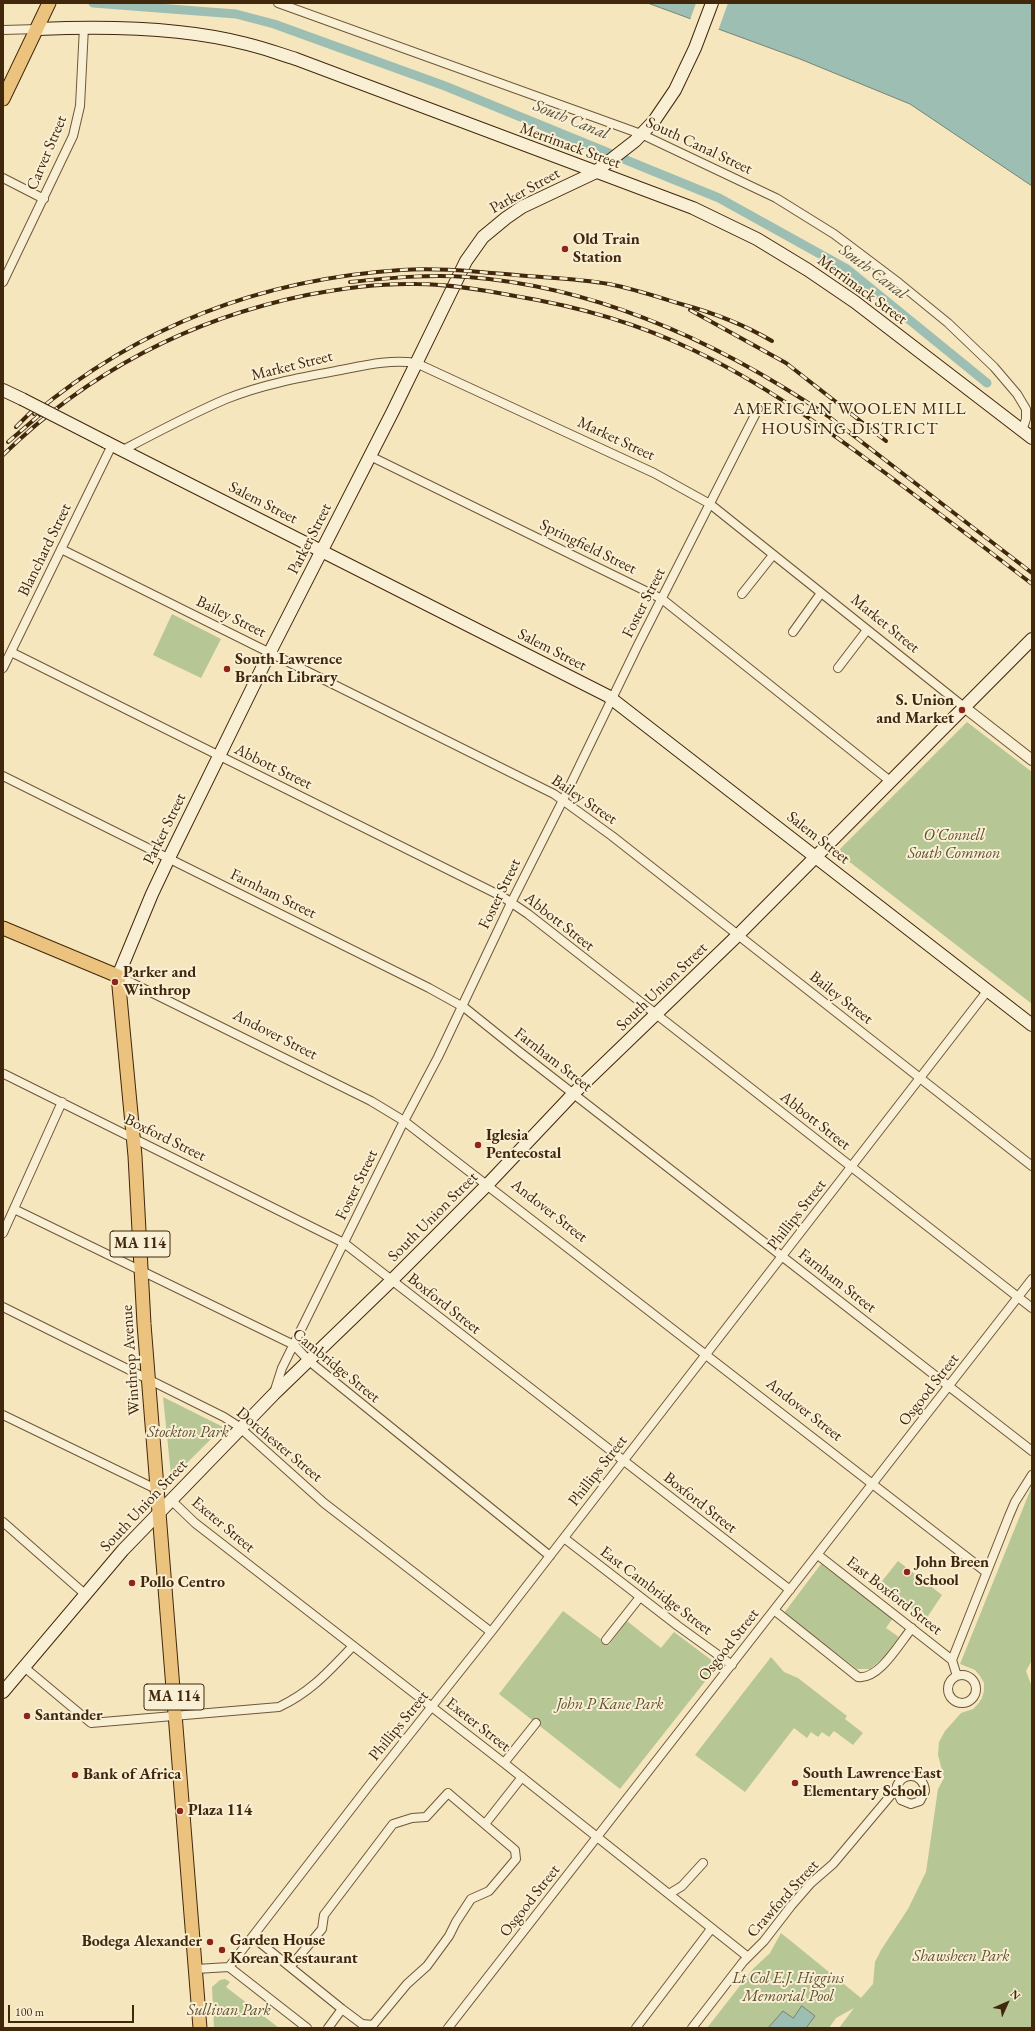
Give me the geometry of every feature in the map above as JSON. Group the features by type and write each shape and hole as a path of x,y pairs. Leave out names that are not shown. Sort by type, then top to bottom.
{"main road":[{"path":"3,99 38,29 49,3"},
{"name":"Parker Street","path":"118,976 149,900 169,858 270,652 370,456 466,261 483,237 493,227 522,207 598,170 638,138 668,101 683,75 712,3"},
{"name":"Merrimack Street","path":"38,29 84,27 178,32 247,43 296,59 598,170 693,208 757,239 808,270 855,302 1032,438"},
{"name":"Salem Street","path":"3,390 322,550 612,699 1032,1025"},
{"name":"South Union Street","path":"3,1692 123,1550 274,1394 392,1281 488,1184 574,1093 656,1016 738,935 1032,638"},
{"name":"Andover Street","path":"3,928 118,976"},
{"name":"Winthrop Avenue","path":"118,976 133,1138 141,1272 200,2028"}],"street":[{"name":"South Canal Street","path":"278,3 638,138 776,198 834,234 900,283 948,323 994,368 1017,394 1026,409 1026,419 1022,431"},
{"name":"Carver Street","path":"3,282 73,136 78,120 84,27"},
{"path":"3,30 38,29"},
{"path":"3,178 44,199"},
{"name":"Market Street","path":"114,446 179,421 228,399 292,379 375,363 401,361 416,363 654,473 710,504 1032,760"},
{"name":"Foster Street","path":"274,1394 282,1368 462,1006 612,699 758,409"},
{"name":"Blanchard Street","path":"3,668 114,446"},
{"name":"Springfield Street","path":"370,456 662,599 890,781"},
{"name":"Bailey Street","path":"62,548 554,794 738,935 1032,1166"},
{"path":"742,594 773,555"},
{"path":"793,632 821,593"},
{"path":"838,668 867,630"},
{"name":"Abbott Street","path":"11,652 511,903 1032,1308"},
{"name":"Farnham Street","path":"3,776 462,1006 948,1387 1032,1451"},
{"name":"Andover Street","path":"118,976 371,1101 404,1121 488,1184 705,1355 986,1572"},
{"name":"Phillips Street","path":"229,1967 371,1783 491,1632 988,990"},
{"name":"Boxford Street","path":"4,1074 344,1243 623,1462 790,1590"},
{"path":"3,1233 62,1102"},
{"name":"Cambridge Street","path":"14,1209 141,1272 294,1344 309,1361 550,1556"},
{"name":"Osgood Street","path":"448,2028 1032,1279"},
{"name":"Dorchester Street","path":"3,1307 149,1378 224,1417 240,1429 324,1503 491,1632"},
{"path":"3,1415 158,1490"},
{"path":"957,1676 952,1660 1015,1502 1032,1475"},
{"name":"Exeter Street","path":"172,1500 195,1523 598,1836 711,1929 748,1957"},
{"path":"3,1522 86,1595"},
{"name":"East Cambridge Street","path":"564,1538 640,1597 732,1665"},
{"name":"East Boxford Street","path":"818,1555 952,1660"},
{"path":"606,1640 640,1597"},
{"path":"774,1610 858,1678 870,1676 880,1668 912,1628"},
{"path":"24,1667 91,1723 279,1707 300,1697 353,1646"},
{"path":"504,1763 536,1724"},
{"path":"485,1824 522,1777"},
{"name":"Crawford Street","path":"692,2028 748,1957 764,1941 791,1906 811,1883 833,1864 896,1789"},
{"path":"253,1937 290,1967 342,2009 362,2024 373,2025 409,1982 427,1966 449,1936 471,1899 489,1891 516,1859 515,1850 448,1793 426,1817 412,1818 393,1824 324,1915 322,1929 290,1967"},
{"path":"669,1894 682,1886 703,1863"},
{"path":"636,2028 711,1929"},
{"path":"196,1970 229,1967 307,2028"},
{"path":"328,2028 342,2009"}],"green space":[{"path":"172,614 221,639 201,678 153,655"},
{"name":"O'Connell South Common","path":"967,722 1032,772 1032,1004 842,856 840,849"},
{"name":"Stockton Park","path":"163,1397 223,1427 171,1479 171,1475"},
{"name":"Shawsheen Park","path":"1032,1486 1032,1660 1026,1671 1032,1687 1032,2028 839,2028 854,2008 836,2018 829,2028 707,2028 753,1969 770,1953 781,1933 861,1998 873,1984 875,1962 881,1950 908,1909 926,1872 938,1789 944,1778 938,1755 939,1742 945,1731 961,1713 973,1709 982,1698 984,1683 980,1676 975,1670 960,1664"},
{"path":"898,1561 942,1595 926,1619 879,1585"},
{"path":"821,1564 893,1618 886,1628 899,1637 884,1657 870,1669 857,1669 784,1613"},
{"name":"John P Kane Park","path":"563,1611 609,1645 627,1621 661,1648 674,1632 718,1665 620,1789 499,1694"},
{"path":"771,1657 784,1672 798,1678 847,1716 845,1719 863,1733 853,1745 834,1731 829,1737 822,1732 818,1737 811,1732 807,1738 794,1728 745,1792 695,1755"},
{"name":"Sullivan Park","path":"225,1979 230,1982 226,1987 279,2028 214,2028 212,1987 220,1980"}],"water":[{"path":"648,3 1032,3 1032,186 910,104 800,59"},
{"path":"802,2006 815,2016 806,2028 768,2028 783,2011 793,2018"}],"pier":[{"path":"696,3 728,3 718,31 690,20"}],"waterway":[{"name":"South Canal","path":"93,3 236,14 274,24 445,86 719,198 847,269 987,383"}],"railway":[{"path":"34,414 75,383 117,355 161,332 206,312 253,296 301,284 350,275 401,270 433,269 599,282 646,293 717,315 750,329 772,341"},
{"path":"350,282 439,276 468,277 517,283 565,293 611,306 657,323 745,365 787,389 828,416 1032,573"},
{"path":"3,455 36,425 70,398 106,374 143,352 222,318 264,305 307,295 348,288 403,284 429,284 466,288 538,300 583,310 672,340 719,363 769,392 818,424 1032,584"},
{"path":"690,310 786,363 886,441"},
{"path":"16,427 36,407"},
{"path":"8,442 43,412"}],"place":[{"name":"Old Train Station","path":"565,249"},
{"name":"South Lawrence Branch Library","path":"227,669"},
{"name":"S. Union and Market","path":"962,710"},
{"name":"Parker and Winthrop","path":"115,982"},
{"name":"Iglesia Pentecostal","path":"478,1145"},
{"name":"John Breen School","path":"907,1572"},
{"name":"Pollo Centro","path":"132,1583"},
{"name":"Santander","path":"27,1716"},
{"name":"Bank of Africa","path":"75,1775"},
{"name":"South Lawrence East Elementary School","path":"795,1783"},
{"name":"Plaza 114","path":"180,1811"},
{"name":"Bodega Alexander","path":"210,1942"},
{"name":"Garden House Korean Restaurant","path":"222,1950"}],"district":[{"name":"AMERICAN WOOLEN MILL HOUSING DISTRICT","path":"850,419"}],"park label":[{"name":"Lt Col E.J. Higgins Memorial Pool","path":"788,1988"}]}
